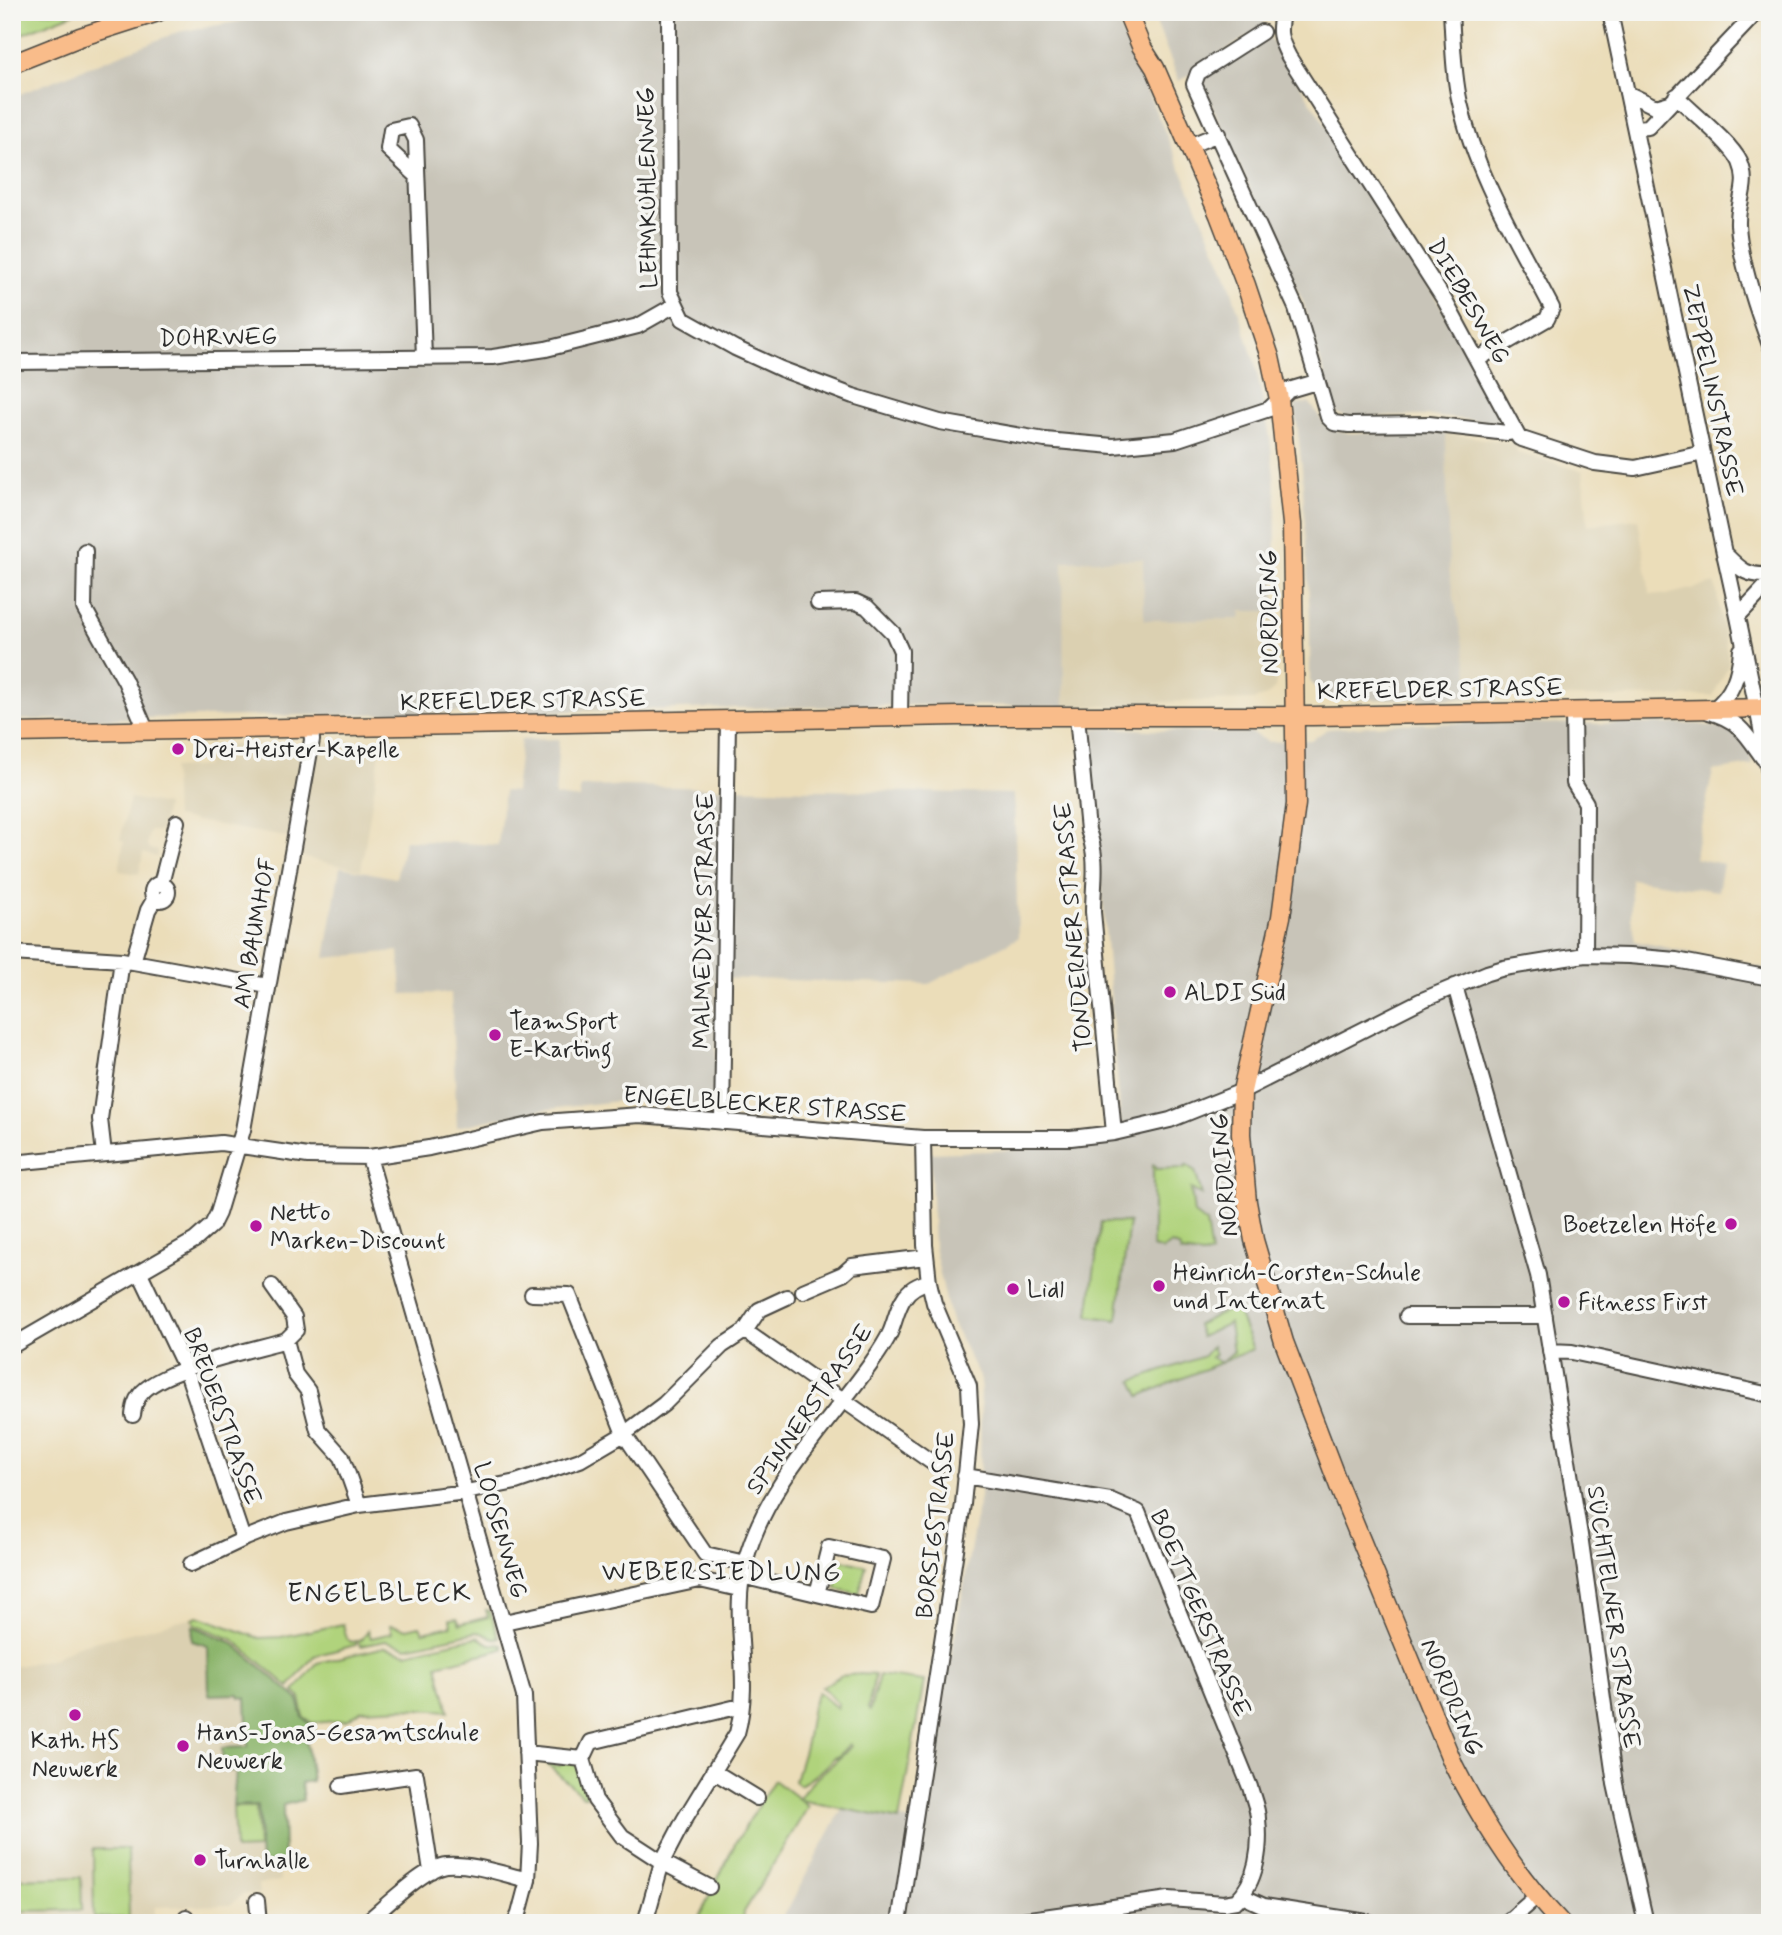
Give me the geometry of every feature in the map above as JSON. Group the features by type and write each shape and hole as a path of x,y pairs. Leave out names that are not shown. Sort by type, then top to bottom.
{"main road":[{"path":"12,64 80,37 158,12"},
{"name":"NORDRING","path":"1127,12 1189,146 1246,285 1270,357 1279,399 1292,524 1296,804 1292,852 1281,917 1242,1091 1241,1134 1247,1202 1254,1240 1280,1330 1342,1494 1443,1742 1472,1802 1504,1853 1536,1897 1561,1923"},
{"name":"NORDRING","path":"1140,12 1150,40 1155,68"},
{"name":"KREFELDER STRASSE","path":"12,733 900,718 1763,708"}],"street":[{"name":"LEHMKUHLENWEG","path":"669,12 670,292 683,319 735,348 781,369 841,391 940,422 1035,438 1113,446 1175,440 1269,409 1279,399"},
{"name":"DIEBESWEG","path":"1283,12 1278,28 1279,38 1289,57 1445,301 1478,359 1514,432"},
{"path":"1451,12 1460,104 1481,170 1552,308 1547,320 1478,359"},
{"name":"ZEPPELINSTRASSE","path":"1610,12 1743,632 1751,684 1763,708 1768,769"},
{"path":"1635,128 1648,127 1757,12"},
{"path":"1262,32 1198,73 1195,84 1296,308 1328,417 1340,425 1429,424 1514,432 1526,442 1595,463 1635,468 1703,453"},
{"path":"1627,93 1656,107 1673,100"},
{"path":"1673,100 1739,159 1746,179 1739,207 1738,228 1747,272 1770,345"},
{"path":"1189,146 1218,134"},
{"path":"417,176 424,358"},
{"name":"DOHRWEG","path":"12,362 493,357 546,349 638,326 675,305"},
{"path":"1279,399 1289,390 1316,382"},
{"path":"85,551 84,608 125,681 147,732"},
{"path":"1724,553 1740,569 1752,575 1770,575"},
{"path":"1739,615 1770,582"},
{"path":"818,603 856,602 867,607 893,633 901,651 900,718"},
{"path":"1707,710 1725,700 1736,679 1743,632"},
{"path":"1707,710 1732,720 1741,728 1768,769"},
{"path":"1573,711 1574,783 1586,803 1585,955"},
{"name":"TONDERNER STRASSE","path":"1077,717 1088,830 1094,846 1096,883 1093,912 1114,1133"},
{"name":"MALMEDYER STRASSE","path":"722,1122 728,721"},
{"name":"AM BAUMHOF","path":"239,1144 312,740 311,729"},
{"path":"104,1154 100,1119 128,961 158,891 177,822"},
{"path":"12,953 128,961 268,986"},
{"name":"ENGELBLECKER STRASSE","path":"12,1163 221,1143 307,1156 369,1157 429,1149 543,1122 640,1115 923,1138 1070,1138 1114,1133 1170,1120 1242,1091 1455,986 1504,968 1585,955 1676,960 1766,979"},
{"name":"SÜCHTELNER STRASSE","path":"1455,986 1538,1275 1580,1535 1615,1784 1646,1923"},
{"name":"BORSIGSTRASSE","path":"899,1923 961,1516 971,1424 970,1386 934,1303 929,1282 923,1138"},
{"path":"12,1346 195,1240 212,1225 239,1144"},
{"name":"LOOSENWEG","path":"369,1157 524,1696 530,1843 528,1880 515,1923"},
{"path":"803,1291 843,1274 852,1266 926,1257"},
{"name":"BREUERSTRASSE","path":"139,1273 186,1369 243,1539"},
{"name":"SPINNERSTRASSE","path":"645,1923 662,1863 684,1820 737,1733 743,1682 742,1576 752,1538 770,1500 889,1335 903,1299 917,1284 929,1282"},
{"path":"133,1415 141,1393 169,1375 286,1340 296,1330 294,1317 272,1286"},
{"path":"533,1294 569,1295 624,1434 705,1554 742,1576 871,1607 883,1559 829,1547 817,1594"},
{"path":"191,1564 286,1521 359,1505 466,1492 516,1482 580,1460 624,1434 664,1404 722,1346 745,1331 759,1310 787,1297"},
{"path":"1407,1316 1545,1316"},
{"path":"745,1331 937,1466"},
{"path":"286,1340 295,1374 308,1391 318,1430 342,1457 359,1505"},
{"path":"1550,1351 1572,1352 1770,1395"},
{"name":"BOETTGERSTRASSE","path":"965,1476 1110,1500 1138,1513 1250,1787 1258,1817 1258,1843 1252,1882 1242,1896"},
{"path":"504,1622 700,1580 742,1576"},
{"path":"709,1887 662,1863 622,1836 595,1800 583,1759 591,1742 741,1706"},
{"path":"526,1753 583,1759"},
{"path":"713,1771 757,1798"},
{"path":"341,1786 416,1775 431,1871"},
{"path":"365,1923 431,1871 444,1865 468,1867 528,1880"},
{"path":"1001,1923 1169,1899 1224,1903 1236,1901 1242,1896 1264,1906 1373,1923"},
{"path":"1506,1923 1536,1897"},
{"path":"257,1901 260,1923"}],"shaded area":[{"path":"293,12 1113,12 1226,273 1255,363 1270,437 1276,498 1275,611 1241,611 1240,619 1144,620 1143,559 1063,561 1064,706 921,705 12,720 12,97 178,32"},
{"path":"1152,12 1260,12 1265,25 1179,81"},
{"path":"1269,37 1276,47 1440,304 1502,423 1428,416 1346,417 1336,413 1303,302 1201,82 1205,75"},
{"path":"1310,403 1331,429 1349,433 1446,433 1449,570 1473,698 1326,700 1310,681 1310,619 1302,468 1295,405"},
{"path":"1446,433 1516,444 1517,453 1583,471 1588,525 1638,519 1650,594 1666,595 1715,583 1729,664 1713,696 1473,698 1449,570"},
{"path":"1143,559 1144,620 1240,619 1240,611 1275,611 1277,677 1275,688 1267,696 1253,700 1064,706 1062,561"},
{"path":"1472,723 1698,724 1728,729 1748,743 1753,765 1713,771 1694,858 1723,864 1718,891 1631,879 1631,916 1635,941 1770,969 1770,1923 780,1923 843,1807 921,1823 980,1496 981,1381 950,1318 934,1247 930,1153 1016,1150 1122,1137 1089,731 1112,728 1253,733 1268,742 1311,740 1328,729"},
{"path":"559,739 555,796 580,799 580,787 625,786 1014,794 1018,938 929,984 716,978 716,1109 658,1102 618,1101 533,1111 457,1127 451,993 402,994 399,951 325,958 340,867 396,878 405,840 498,845 504,791 515,792 521,740"},
{"path":"382,741 361,870 305,858 285,837 175,817 173,768 206,766 206,745 293,746"},
{"path":"130,798 166,805 161,831 150,831 148,837 147,845 158,851 157,857 143,853 139,874 119,871 124,841 120,840"},
{"path":"191,1618 194,1625 233,1642 295,1695 283,1736 285,1848 275,1851 281,1881 258,1884 259,1894 243,1894 230,1905 155,1907 154,1916 140,1917 139,1923 12,1923 12,1667 55,1658 77,1646"}],"green space":[{"path":"12,12 77,12 12,38"},
{"path":"1153,1165 1156,1169 1185,1168 1186,1165 1195,1171 1202,1195 1191,1189 1194,1214 1206,1223 1211,1254 1181,1252 1179,1247 1171,1244 1162,1250 1153,1247"},
{"path":"1101,1222 1129,1222 1117,1320 1088,1316"},
{"path":"1236,1308 1253,1349 1222,1362 1233,1352 1229,1323 1201,1337 1197,1325"},
{"path":"1212,1346 1215,1355 1211,1357 1220,1363 1140,1396 1133,1381 1204,1356"},
{"path":"836,1558 866,1566 859,1594 837,1589 836,1582 830,1580"},
{"path":"486,1610 490,1611 499,1638 477,1632 407,1647 386,1641 360,1646 358,1641 362,1640 368,1630 371,1638 392,1633 390,1625 407,1629 420,1626 423,1632 451,1626 450,1619 457,1618 460,1624 488,1617"},
{"path":"198,1616 259,1638 281,1637 343,1624 347,1639 356,1641 356,1645 314,1656 289,1687 234,1640 195,1624 193,1618"},
{"path":"193,1626 233,1643 298,1699 303,1718 315,1728 314,1734 306,1737 312,1781 301,1783 303,1800 283,1805 284,1861 261,1864 258,1805 233,1806 236,1771 223,1771 222,1748 248,1747 246,1698 240,1697 239,1694 209,1695 208,1646 192,1641"},
{"path":"477,1637 490,1644 502,1645 503,1649 437,1665 449,1711 403,1708 362,1710 347,1720 313,1723 304,1718 300,1697 294,1692 317,1663 385,1647 406,1653"},
{"path":"875,1675 868,1708 870,1710 879,1675 924,1681 899,1820 800,1800 808,1807 744,1912 743,1923 696,1923 735,1844 774,1780 799,1799 851,1746 849,1744 837,1758 805,1782 800,1785 795,1781 818,1692 837,1708 838,1704 822,1687 840,1676"},
{"path":"553,1761 554,1766 560,1766 560,1761 579,1763 587,1796 583,1796 547,1764"},
{"path":"233,1807 256,1807 258,1849 235,1850"},
{"path":"93,1849 128,1849 129,1918 94,1918"},
{"path":"81,1877 82,1910 16,1911 15,1879"}],"place":[{"name":"Drei-Heister-Kapelle","path":"178,749"},
{"name":"ALDI Süd","path":"1170,992"},
{"name":"TeamSport E-Karting","path":"495,1035"},
{"name":"Boetzelen Höfe","path":"1731,1224"},
{"name":"Netto Marken-Discount","path":"256,1226"},
{"name":"Heinrich-Corsten-Schule und Internat","path":"1159,1286"},
{"name":"Lidl","path":"1013,1289"},
{"name":"Fitness First","path":"1564,1302"},
{"name":"Kath. HS Neuwerk","path":"75,1715"},
{"name":"Hans-Jonas-Gesamtschule Neuwerk","path":"183,1746"},
{"name":"Turnhalle","path":"200,1860"}],"district":[{"name":"WEBERSIEDLUNG","path":"722,1571"},
{"name":"ENGELBLECK","path":"380,1592"}]}
